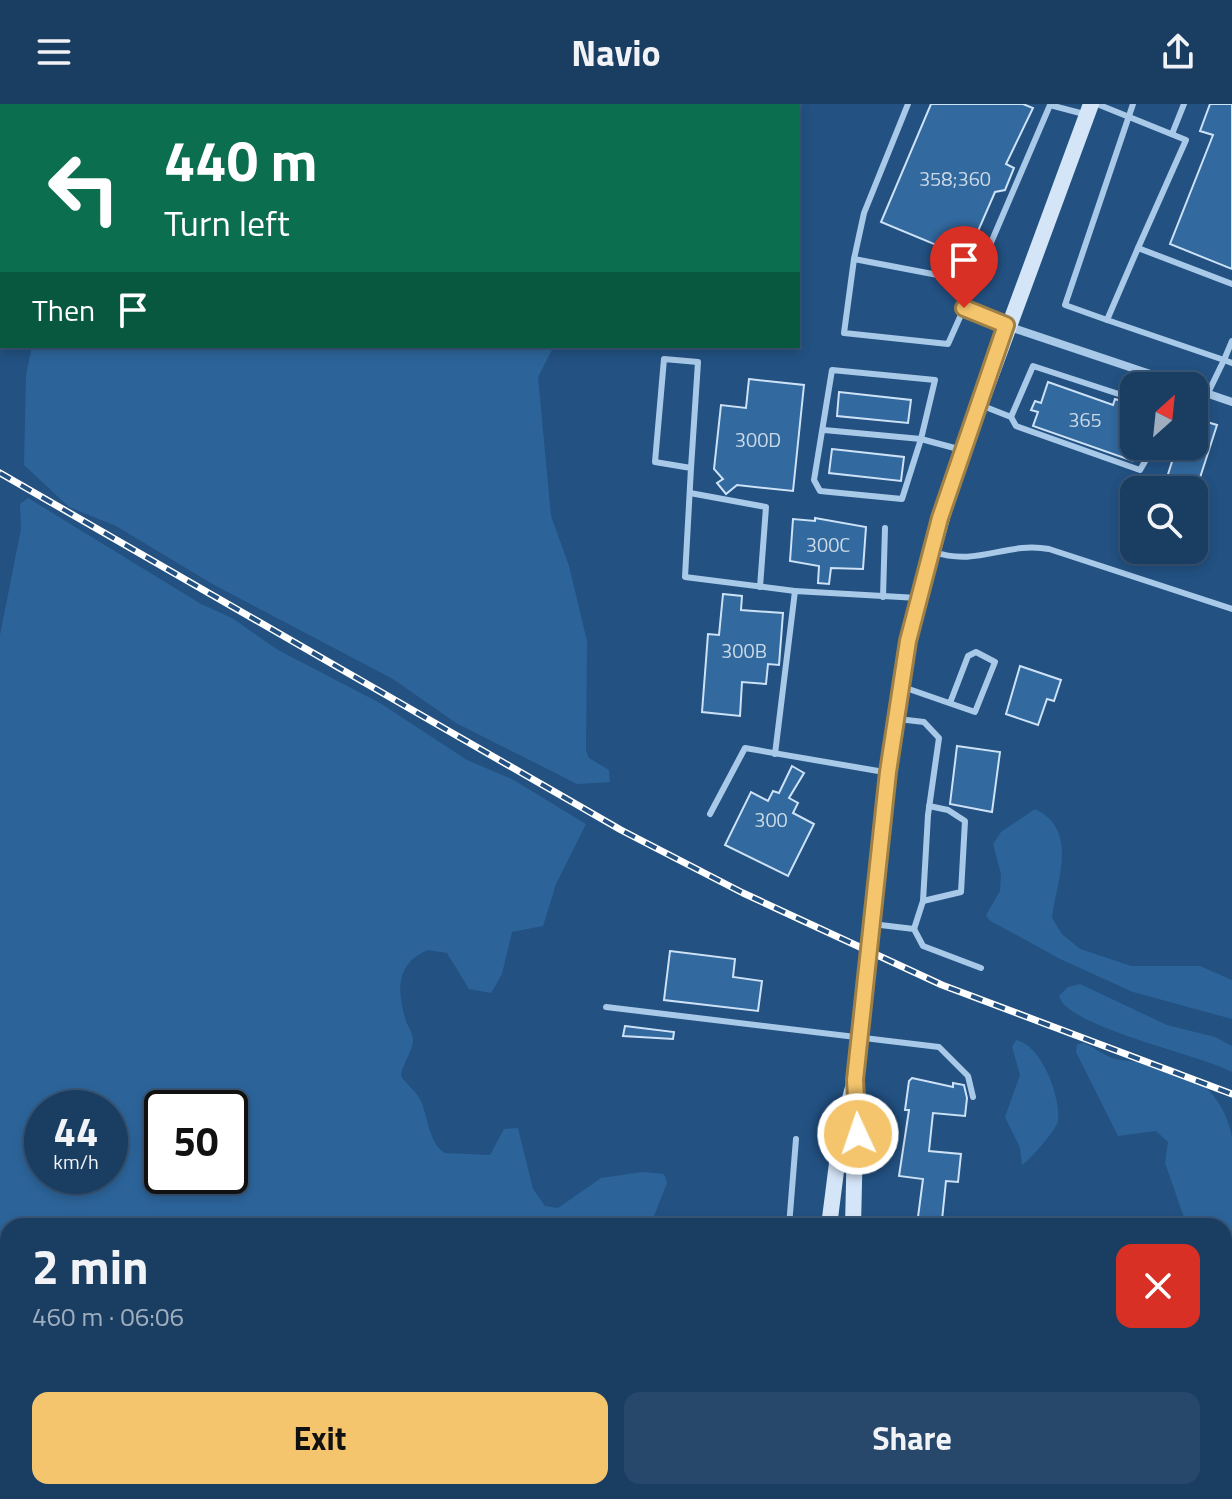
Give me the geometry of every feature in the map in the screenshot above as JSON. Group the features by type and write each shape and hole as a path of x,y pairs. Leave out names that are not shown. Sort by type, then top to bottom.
{"main road":[{"path":"830,1218 841,1132 855,1080 899,686 918,598 962,450 1006,325 1092,108"},
{"path":"853,1218 858,1134 855,1080"}],"street":[{"path":"1006,325 1145,372"},
{"path":"1208,393 1232,402"}],"lane":[{"path":"908,104 864,213 844,333 948,344 964,308 964,280"},
{"path":"1133,104 1065,305 1232,363"},
{"path":"1172,134 1184,104"},
{"path":"964,280 981,266 1048,105 1092,108 1128,116 1186,140 1107,320"},
{"path":"1138,248 1232,284"},
{"path":"854,259 964,280"},
{"path":"964,308 1006,325"},
{"path":"1208,393 1232,341"},
{"path":"691,468 655,462 664,359 698,362 685,577 795,591 918,598"},
{"path":"1011,417 1033,366 1120,394"},
{"path":"832,370 935,380 921,439 902,499 820,491 814,480 818,440 824,430 832,370"},
{"path":"979,405 1011,417 1016,426 1140,470 1146,460"},
{"path":"824,430 921,439 962,450"},
{"path":"690,493 766,507 760,587"},
{"path":"883,597 885,528"},
{"path":"930,551 962,559 1021,546 1049,549 1232,609"},
{"path":"775,754 795,591"},
{"path":"899,686 967,712 978,709 995,662 993,659 976,652 968,656 950,703"},
{"path":"895,719 924,722 939,738 929,806 923,901 914,929 923,946 981,968"},
{"path":"710,814 745,748 888,772"},
{"path":"923,901 961,892 965,821 948,810 929,806"},
{"path":"872,924 914,929"},
{"path":"606,1007 943,1049 972,1081 973,1097"},
{"path":"790,1218 796,1139"}],"shaded area":[{"path":"32,348 553,348 538,377 551,516 569,566 587,641 586,751 589,758 609,770 610,782 577,784 456,723 393,679 214,585 116,526 69,507 24,465 26,375"},
{"path":"28,498 201,604 232,618 278,650 380,703 467,760 512,779 586,824 556,884 543,926 512,932 502,974 491,993 469,989 447,953 428,950 410,962 400,988 413,1041 401,1076 421,1101 432,1137 445,1153 490,1155 504,1129 518,1128 533,1189 545,1206 558,1208 601,1178 642,1172 664,1174 667,1183 653,1218 0,1218 0,635 21,529 20,504"},
{"path":"1035,809 1049,818 1061,843 1062,858 1052,918 1062,934 1080,949 1131,966 1200,966 1232,980 1232,1019 1133,992 1060,959 989,920 986,915 1000,891 1001,874 993,844 1001,832"},
{"path":"1080,984 1167,1025 1215,1037 1232,1046 1232,1072 1085,1019 1067,1007 1059,996 1068,987"},
{"path":"1016,1040 1025,1044 1042,1062 1053,1087 1058,1111 1058,1121 1053,1131 1022,1165 1020,1148 1005,1117 1020,1075 1012,1047"},
{"path":"1084,1043 1112,1058 1155,1063 1183,1071 1215,1097 1232,1136 1232,1218 1184,1218 1165,1163 1168,1142 1156,1131 1118,1136 1076,1052 1077,1044"}],"building":[{"path":"931,104 1023,104 1033,108 1006,164 1014,168 1005,190 995,192 978,231 984,239 975,261 881,222"},
{"path":"1210,104 1232,104 1232,269 1170,244 1213,135 1200,131"},
{"path":"749,379 804,385 793,491 737,485 726,494 717,483 723,479 714,469 721,405 746,408"},
{"path":"1048,382 1113,405 1115,399 1120,401 1120,456 1033,426 1038,412 1031,410 1035,401 1041,403"},
{"path":"839,392 911,400 908,423 837,416"},
{"path":"1208,422 1217,425 1208,453"},
{"path":"832,449 904,457 901,481 829,473"},
{"path":"1173,460 1206,460 1201,476 1167,476"},
{"path":"815,518 866,527 863,569 831,568 829,584 818,583 819,566 790,561 793,519 815,521"},
{"path":"723,594 742,596 741,610 783,613 779,665 768,664 766,684 742,682 740,716 702,712 708,634 719,635"},
{"path":"1020,666 1061,680 1054,701 1047,699 1038,725 1006,714"},
{"path":"957,746 1000,752 992,812 950,804"},
{"path":"792,766 804,773 789,798 798,803 793,813 814,824 788,876 725,845 751,792 768,801 773,791 779,793"},
{"path":"670,951 735,959 733,977 762,981 758,1011 664,1000"},
{"path":"625,1026 674,1032 673,1039 623,1036"},
{"path":"912,1078 953,1087 953,1083 964,1085 967,1098 965,1116 933,1113 929,1151 961,1154 958,1182 946,1181 942,1218 918,1217 923,1179 899,1176 909,1110 905,1110"}],"railway":[{"path":"0,473 621,830 743,893 942,985 1232,1094"}],"route":[{"path":"858,1134 855,1080 899,686 918,598 940,518 1006,325 964,308"}]}
